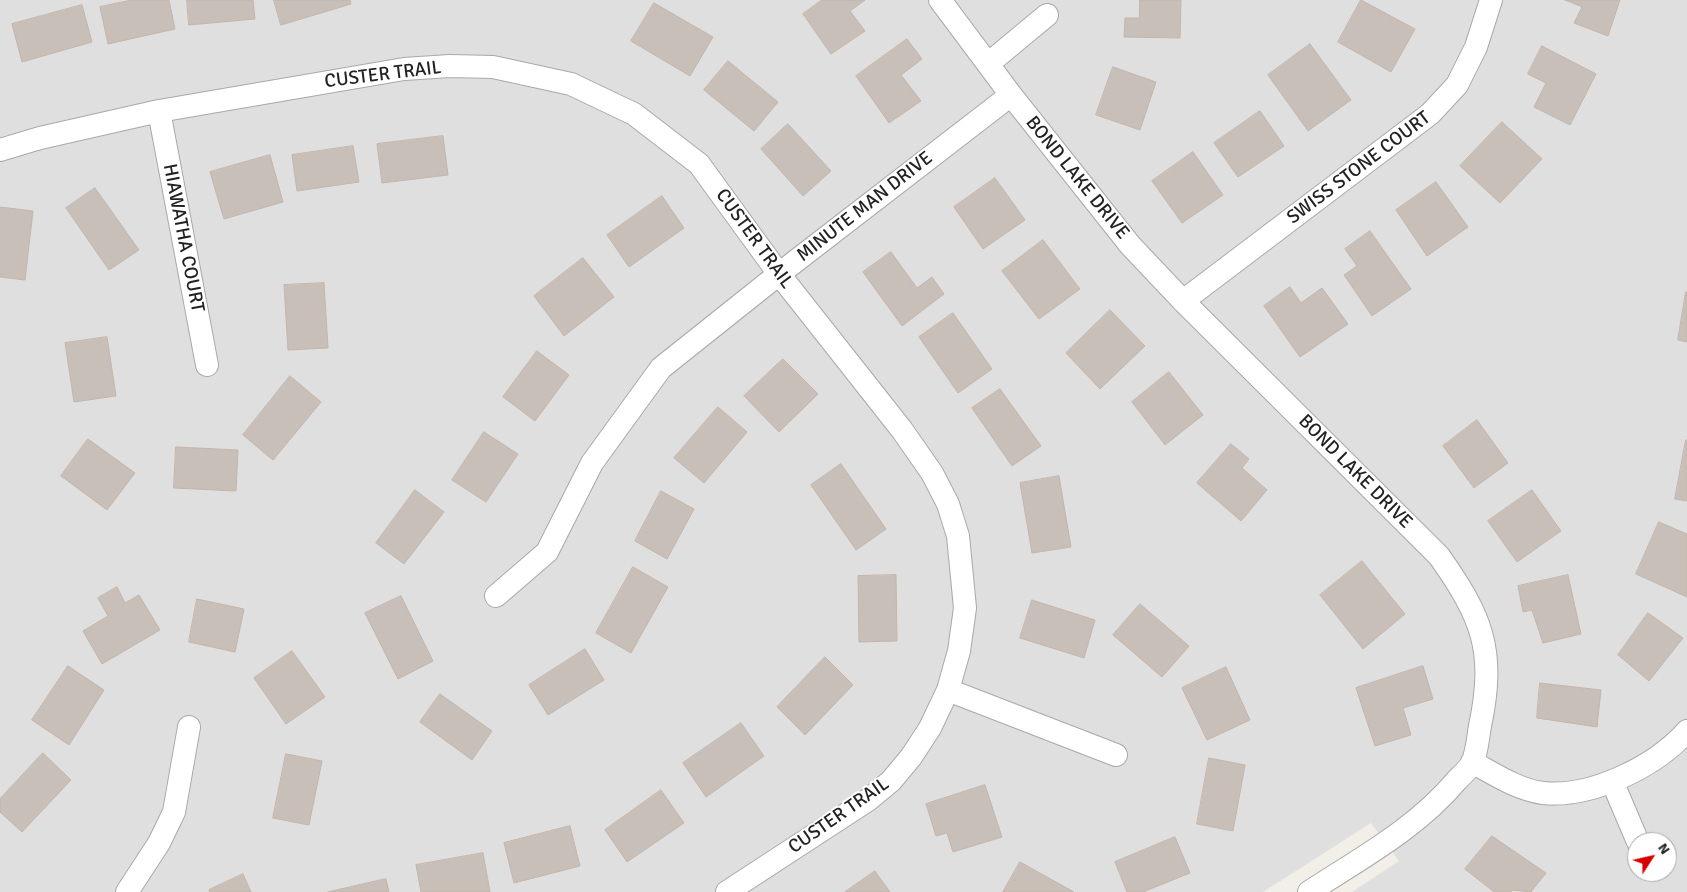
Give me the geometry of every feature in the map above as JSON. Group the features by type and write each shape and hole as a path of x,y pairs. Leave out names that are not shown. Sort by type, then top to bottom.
{"street":[{"name":"BOND LAKE DRIVE","path":"940,0 1011,95 1130,245 1183,301 1439,556 1466,594 1481,632 1488,662 1485,704 1472,762 1443,798 1420,818 1309,892"},
{"name":"SWISS STONE COURT","path":"1183,301 1430,114 1458,85 1476,46 1491,0"},
{"path":"988,64 1047,15"},
{"name":"CUSTER TRAIL","path":"0,150 40,138 159,111 404,69 450,66 493,68 571,84 634,114 700,164 779,274 902,430 932,473 948,504 958,536 966,608 959,651 948,690 930,728 911,757 891,781 868,800 732,891"},
{"name":"MINUTE MAN DRIVE","path":"496,596 548,552 592,463 661,368 779,274 1011,95"},
{"name":"HIAWATHA COURT","path":"159,111 207,365"},
{"path":"948,690 1116,755"},
{"path":"127,892 159,843 174,812 188,727"},
{"path":"1472,762 1510,782 1541,792 1572,794 1612,781 1655,759 1687,731"},
{"path":"1612,781 1634,832"}],"shaded area":[{"path":"0,0 1687,0 1687,892 1352,892 1399,861 1371,823 1263,892 0,892"}],"building":[{"path":"132,0 169,0 175,29 108,44 100,7"},
{"path":"187,0 253,0 255,19 189,25"},
{"path":"274,0 350,0 351,4 281,25"},
{"path":"822,0 865,0 850,11 865,31 831,54 803,14"},
{"path":"1140,0 1181,0 1180,38 1124,37 1125,18 1139,18"},
{"path":"1361,0 1415,29 1391,72 1338,42"},
{"path":"1565,0 1620,0 1608,36 1574,23 1582,7"},
{"path":"654,3 713,37 690,76 631,41"},
{"path":"82,5 92,42 22,62 12,24"},
{"path":"907,39 922,59 901,75 921,101 889,123 856,76"},
{"path":"1310,44 1351,100 1308,131 1268,75"},
{"path":"1542,46 1596,74 1570,125 1534,107 1546,83 1528,74"},
{"path":"728,61 778,102 754,131 704,90"},
{"path":"1113,67 1156,82 1140,130 1096,115"},
{"path":"1260,111 1284,146 1238,177 1214,143"},
{"path":"1502,122 1542,159 1500,203 1460,166"},
{"path":"788,124 831,171 803,196 761,149"},
{"path":"443,136 448,175 382,183 377,144"},
{"path":"353,146 359,182 297,191 292,155"},
{"path":"1193,152 1223,195 1182,223 1152,181"},
{"path":"270,155 283,202 224,219 210,172"},
{"path":"995,178 1025,220 983,249 954,207"},
{"path":"1436,182 1468,227 1427,256 1396,210"},
{"path":"95,188 139,250 109,270 66,208"},
{"path":"662,196 684,228 629,267 607,235"},
{"path":"0,207 33,211 25,280 0,277"},
{"path":"1370,231 1411,289 1372,316 1344,275 1357,266 1345,249"},
{"path":"1043,240 1080,289 1039,319 1002,271"},
{"path":"891,252 917,288 932,277 944,294 902,326 863,272"},
{"path":"583,258 614,297 564,336 534,296"},
{"path":"324,283 328,348 288,350 284,285"},
{"path":"1290,287 1301,303 1322,288 1348,324 1300,357 1264,306"},
{"path":"1687,292 1687,342 1678,340"},
{"path":"1110,310 1145,346 1100,389 1066,353"},
{"path":"953,313 992,369 958,393 919,337"},
{"path":"107,337 116,396 74,402 65,343"},
{"path":"537,351 569,375 535,421 503,397"},
{"path":"783,359 818,394 779,432 744,396"},
{"path":"1169,372 1203,415 1165,445 1132,402"},
{"path":"290,376 321,402 273,460 243,435"},
{"path":"1000,389 1041,446 1012,466 972,408"},
{"path":"718,407 747,432 704,483 674,458"},
{"path":"1477,420 1508,463 1474,488 1443,446"},
{"path":"484,432 518,454 486,502 452,480"},
{"path":"88,439 135,473 107,510 61,476"},
{"path":"1687,440 1687,501 1675,499"},
{"path":"1231,444 1249,459 1242,468 1267,490 1241,521 1197,483"},
{"path":"176,447 238,450 236,491 174,488"},
{"path":"841,464 886,529 856,550 811,485"},
{"path":"1059,476 1071,547 1032,553 1020,483"},
{"path":"415,490 444,512 404,564 376,543"},
{"path":"1532,490 1561,531 1517,562 1488,521"},
{"path":"661,491 694,509 667,559 635,541"},
{"path":"1659,522 1687,534 1687,597 1636,574"},
{"path":"1362,561 1405,614 1363,649 1320,595"},
{"path":"633,567 668,587 631,653 596,633"},
{"path":"896,575 897,641 859,642 858,576"},
{"path":"1568,575 1581,634 1543,643 1532,610 1523,612 1518,586"},
{"path":"117,587 125,603 139,595 160,630 102,664 83,631 108,616 98,598"},
{"path":"401,596 433,661 398,679 365,613"},
{"path":"197,599 244,609 235,652 189,642"},
{"path":"1032,600 1095,620 1084,658 1020,638"},
{"path":"1140,604 1189,646 1162,677 1113,635"},
{"path":"1648,613 1683,638 1649,681 1618,655"},
{"path":"585,649 604,680 548,715 529,685"},
{"path":"292,651 325,697 286,724 254,678"},
{"path":"825,657 853,685 805,735 777,707"},
{"path":"68,666 104,690 69,745 32,720"},
{"path":"1423,666 1433,699 1403,708 1411,735 1375,746 1356,688"},
{"path":"1226,667 1250,720 1207,740 1182,688"},
{"path":"1540,683 1601,690 1597,727 1537,718"},
{"path":"440,694 492,731 472,760 420,722"},
{"path":"741,723 764,756 706,797 683,763"},
{"path":"43,753 71,780 22,832 0,812 0,799"},
{"path":"286,754 322,761 309,825 273,818"},
{"path":"1209,758 1245,765 1233,831 1197,824"},
{"path":"985,785 1002,837 953,852 947,833 936,836 926,804"},
{"path":"661,790 684,823 627,862 605,830"},
{"path":"570,826 580,866 514,883 504,843"},
{"path":"1492,836 1546,873 1531,892 1512,890 1511,892 1494,892 1465,869"},
{"path":"1175,837 1190,873 1143,892 1127,892 1115,862"},
{"path":"483,853 490,892 421,892 416,865"},
{"path":"1020,862 1074,892 1003,892"},
{"path":"875,871 890,892 845,892"},
{"path":"243,874 251,892 210,892 209,890"},
{"path":"386,879 389,892 328,892"}]}
